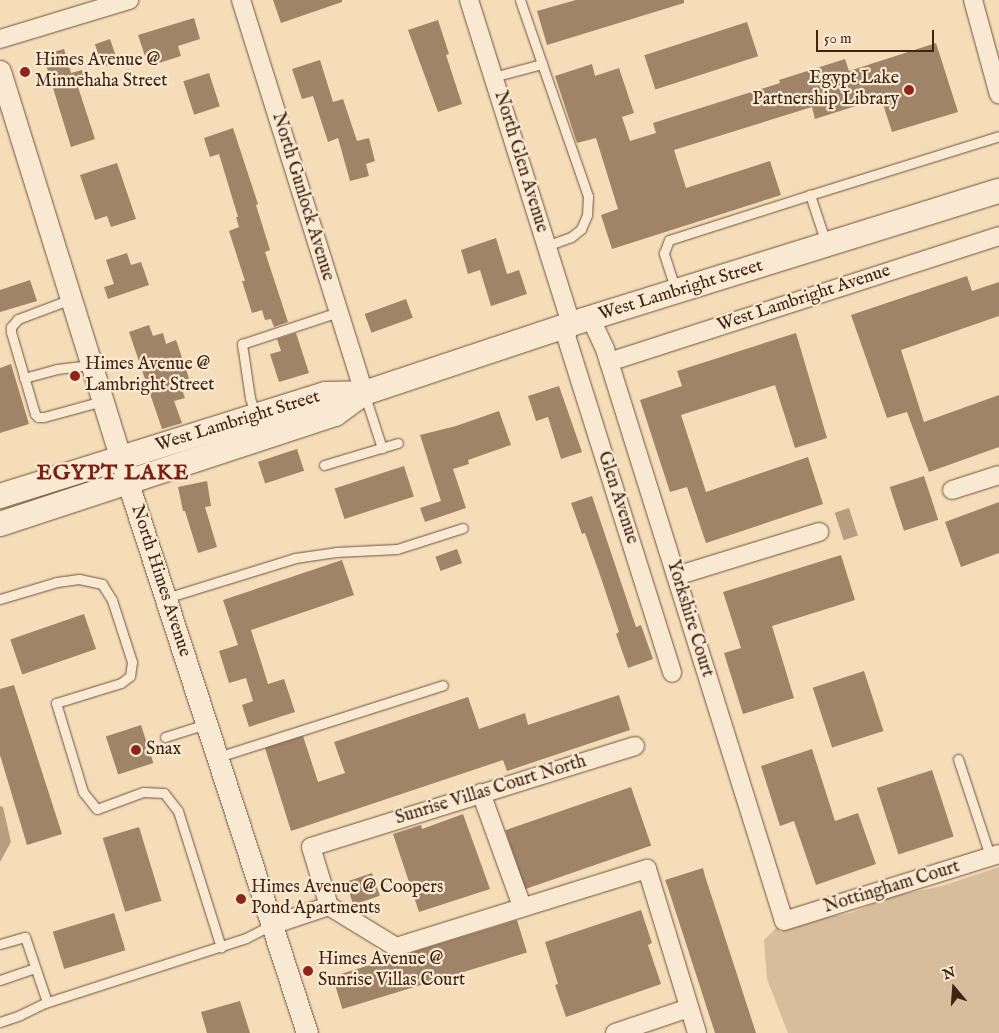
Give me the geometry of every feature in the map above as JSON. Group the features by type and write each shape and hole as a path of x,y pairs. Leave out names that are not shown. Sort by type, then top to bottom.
{"main road":[{"name":"West Lambright Street","path":"0,496 325,394 364,393 581,322 827,246 999,190"},
{"name":"West Lambright Street","path":"0,524 335,414 364,393"}],"street":[{"path":"0,39 129,0"},
{"name":"North Gunlock Avenue","path":"241,0 364,393"},
{"name":"North Glen Avenue","path":"469,0 546,246 581,322"},
{"path":"973,0 999,95"},
{"name":"North Himes Avenue","path":"0,71 120,458 307,1033"},
{"name":"West Lambright Avenue","path":"609,362 999,236"},
{"name":"Yorkshire Court","path":"581,322 609,362 784,921"},
{"name":"Glen Avenue","path":"581,322 566,336 672,673"},
{"path":"952,490 999,475"},
{"path":"676,576 819,532"},
{"name":"Sunrise Villas Court North","path":"329,906 311,847 635,746"},
{"path":"481,793 522,906"},
{"name":"Nottingham Court","path":"784,921 995,855"},
{"path":"272,925 329,906 396,947 522,906 648,869 697,1033"},
{"path":"615,1033 689,1008"}],"lane":[{"path":"520,0 588,196 588,215 581,230 571,237 546,246"},
{"path":"493,77 542,64"},
{"path":"676,292 664,253 669,240 999,136"},
{"path":"810,195 827,246"},
{"path":"70,299 14,322 10,332 24,378 38,417 102,401"},
{"path":"256,416 250,398 242,344 338,312"},
{"path":"24,378 57,369 91,365"},
{"path":"364,393 382,448"},
{"path":"324,465 398,443"},
{"path":"166,598 295,558 336,552 397,549 463,528"},
{"path":"0,599 57,582 79,579 102,584 112,600 132,662 130,676 120,683 56,703 83,792 96,809 143,792 164,794 178,811 221,947"},
{"path":"217,758 443,685"},
{"path":"165,737 206,724"},
{"path":"958,759 995,855"},
{"path":"0,1022 47,1002 221,947 246,938 272,925"},
{"path":"0,944 24,937 47,1002"},
{"path":"0,980 35,968"}],"shaded area":[{"path":"849,508 858,536 844,540 835,513"},
{"path":"0,806 3,807 11,842 0,862"},
{"path":"999,867 999,1033 788,1033 767,979 764,940 777,927 780,932 828,917 851,913 890,897 942,886"}],"building":[{"path":"273,0 342,0 342,2 281,23"},
{"path":"576,0 684,0 684,3 547,45 537,11"},
{"path":"194,18 200,39 178,46 181,56 159,63 156,52 145,56 138,35"},
{"path":"438,20 449,54 446,55 462,104 438,112 408,30"},
{"path":"747,22 758,56 655,90 644,55"},
{"path":"110,39 118,62 103,67 95,44"},
{"path":"936,43 958,112 892,132 881,98 815,119 812,107 674,150 686,188 770,161 781,195 612,249 601,215 618,209 596,138 577,143 555,76 592,64 595,76 619,68 634,113 622,117 630,141 656,133 653,123 780,83 779,80 845,59 849,71"},
{"path":"64,49 71,73 82,70 86,82 77,84 95,139 71,147 43,55"},
{"path":"320,60 333,102 343,99 357,141 369,138 375,161 366,164 369,176 350,181 338,138 328,142 313,96 302,99 292,69"},
{"path":"209,73 220,106 194,115 183,81"},
{"path":"233,128 258,204 256,205 270,250 265,252 288,322 274,327 271,319 265,320 262,310 252,313 242,281 245,281 229,231 239,227 236,217 238,217 219,154 210,157 204,138"},
{"path":"117,163 136,219 111,227 107,216 95,220 80,175"},
{"path":"496,238 507,274 519,270 527,294 491,306 480,270 468,274 461,250"},
{"path":"127,253 131,265 141,262 149,285 108,299 104,287 114,284 106,260"},
{"path":"967,276 972,291 999,282 999,316 901,350 924,422 999,395 999,447 929,472 907,412 887,418 851,315"},
{"path":"30,280 37,301 0,312 0,290"},
{"path":"406,299 413,318 371,333 365,314"},
{"path":"149,325 153,336 163,333 166,344 176,340 191,384 181,387 185,398 174,401 182,423 162,429 129,332"},
{"path":"296,333 309,373 279,382 270,354 281,351 277,339"},
{"path":"796,333 827,438 795,448 775,385 681,415 706,492 808,457 823,504 706,543 687,487 670,492 640,400 682,386 677,371"},
{"path":"11,364 29,424 0,433 0,368"},
{"path":"559,386 582,452 561,459 548,417 536,421 528,396"},
{"path":"499,411 511,445 468,460 469,464 453,469 466,508 425,522 420,508 441,501 420,435 456,426"},
{"path":"297,449 304,471 265,484 258,462"},
{"path":"404,466 414,496 344,519 335,489"},
{"path":"924,476 938,520 904,531 890,487"},
{"path":"207,481 211,506 205,507 217,547 198,553 185,511 183,511 178,487"},
{"path":"592,496 636,627 641,625 653,659 628,668 616,634 619,632 600,575 585,533 582,534 571,503"},
{"path":"999,502 999,553 961,567 945,522"},
{"path":"457,549 462,563 441,571 435,557"},
{"path":"841,555 855,600 772,626 794,698 743,714 724,653 741,648 723,592"},
{"path":"342,560 354,595 251,630 268,684 284,679 295,712 249,727 242,705 253,701 246,678 229,683 219,651 238,645 223,600"},
{"path":"84,614 96,649 22,674 10,639"},
{"path":"864,671 883,731 832,748 813,688"},
{"path":"14,685 62,834 27,845 0,755 0,689"},
{"path":"619,695 630,730 507,771 503,760 291,831 265,748 303,736 318,782 345,773 334,742 468,697 479,729 525,713 528,725"},
{"path":"141,725 153,763 118,774 106,736"},
{"path":"812,749 835,821 858,813 876,864 816,885 794,821 780,826 761,766"},
{"path":"932,770 954,837 898,854 877,788"},
{"path":"631,787 651,846 525,889 505,830"},
{"path":"463,814 490,889 419,912 393,834 421,825 422,829"},
{"path":"139,827 162,901 125,912 103,838"},
{"path":"703,868 756,1033 715,1033 665,880"},
{"path":"372,873 380,896 353,905 346,882"},
{"path":"641,910 652,943 648,945 661,984 566,1017 555,985 558,984 545,942"},
{"path":"114,913 125,950 64,969 53,932"},
{"path":"517,920 527,953 342,1009 332,976"},
{"path":"240,1001 250,1033 207,1033 201,1012"}],"place":[{"name":"Himes Avenue @ Minnehaha Street","path":"25,72"},
{"name":"Egypt Lake Partnership Library","path":"909,90"},
{"name":"Himes Avenue @ Lambright Street","path":"75,376"},
{"name":"Snax","path":"136,750"},
{"name":"Himes Avenue @ Coopers Pond Apartments","path":"241,899"},
{"name":"Himes Avenue @ Sunrise Villas Court","path":"308,971"}],"district":[{"name":"EGYPT LAKE","path":"113,474"}]}
